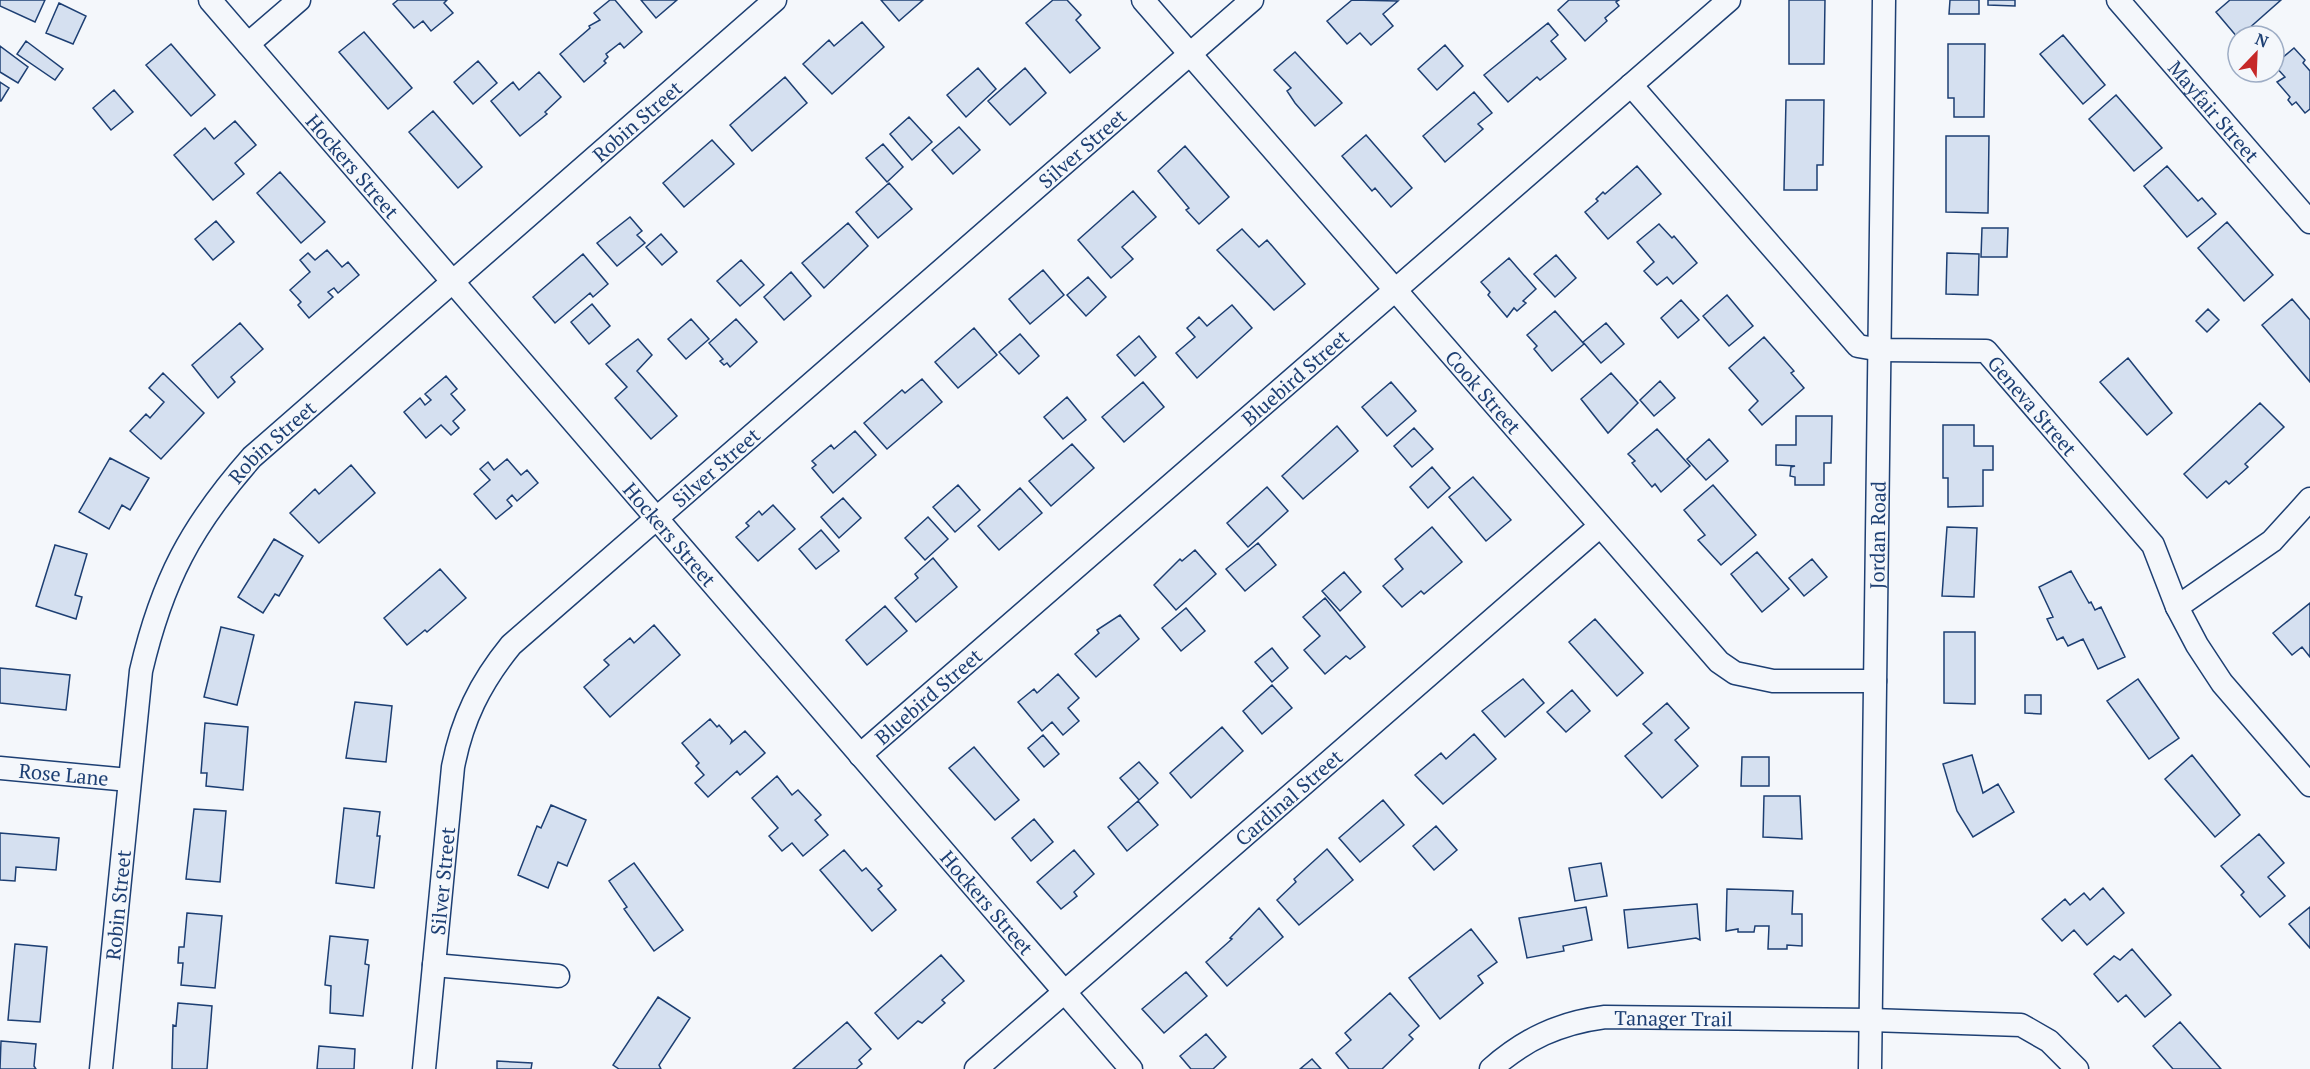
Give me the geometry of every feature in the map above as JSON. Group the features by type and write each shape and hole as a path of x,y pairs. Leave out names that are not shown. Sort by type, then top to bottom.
{"street":[{"name":"Hockers Street","path":"210,0 1131,1069"},
{"path":"248,44 299,0"},
{"name":"Robin Street","path":"101,1069 141,671 152,624 169,578 192,534 220,494 252,457 775,0"},
{"name":"Cook Street","path":"1143,0 1719,662 1735,674 1773,681 1875,681"},
{"name":"Silver Street","path":"424,1069 453,767 459,734 474,699 491,670 511,645 1252,0"},
{"name":"Bluebird Street","path":"860,755 1729,0"},
{"name":"Jordan Road","path":"1870,1069 1884,0"},
{"name":"Mayfair Street","path":"2129,4 2310,222"},
{"name":"Geneva Street","path":"1631,85 1858,346 1881,350 1986,351 2153,545 2177,607 2197,645 2222,683 2310,785"},
{"path":"2177,607 2272,541 2310,499"},
{"name":"Cardinal Street","path":"976,1069 1600,525"},
{"name":"Rose Lane","path":"0,768 129,780"},
{"path":"434,965 558,976"},
{"name":"Tanager Trail","path":"1491,1069 1530,1039 1577,1020 1605,1017 1871,1020 2021,1025 2049,1041 2077,1069"}],"building":[{"path":"0,0 45,0 35,22 0,6"},
{"path":"398,0 447,0 444,3 453,13 431,31 423,21 414,28 393,4"},
{"path":"610,0 615,0 642,32 624,48 620,43 606,54 608,57 604,61 606,63 584,82 560,54 590,28 589,26 600,20 594,13"},
{"path":"641,0 677,0 656,18"},
{"path":"881,0 923,0 899,21"},
{"path":"1053,0 1067,0 1081,15 1076,20 1100,48 1070,73 1026,23"},
{"path":"1352,0 1398,1 1383,14 1393,26 1371,45 1360,33 1347,44 1327,21"},
{"path":"1569,0 1619,0 1616,2 1619,6 1605,18 1607,21 1585,41 1558,10"},
{"path":"1789,0 1825,0 1824,64 1789,64"},
{"path":"1950,0 1979,0 1979,14 1949,14"},
{"path":"1988,0 2015,0 2015,6 1988,5"},
{"path":"2230,0 2281,0 2254,24 2226,24 2216,12"},
{"path":"59,3 86,16 73,44 46,33"},
{"path":"862,22 884,47 832,94 803,64 829,40 834,46"},
{"path":"1548,23 1558,35 1551,41 1566,59 1540,80 1537,77 1508,102 1484,75"},
{"path":"364,32 412,88 388,109 339,52"},
{"path":"2063,35 2105,85 2083,104 2040,54"},
{"path":"26,41 63,69 55,80 17,54"},
{"path":"171,44 215,95 191,116 146,65"},
{"path":"1948,44 1985,44 1984,117 1954,117 1954,98 1948,98"},
{"path":"1445,45 1463,66 1437,90 1418,69"},
{"path":"0,46 28,67 18,83 0,72"},
{"path":"2294,48 2305,60 2303,63 2310,71 2310,109 2305,113 2296,102 2292,105 2288,100 2290,97 2279,84 2286,84 2286,55"},
{"path":"1295,52 1342,103 1315,126 1287,91 1291,88 1274,70"},
{"path":"478,61 497,83 473,104 454,82"},
{"path":"978,68 996,89 966,117 947,95"},
{"path":"1025,68 1046,93 1010,125 988,101"},
{"path":"539,72 561,97 545,112 547,114 520,136 491,101 513,82 519,90"},
{"path":"785,77 807,103 752,151 730,125"},
{"path":"0,82 9,88 1,101 0,101"},
{"path":"114,90 133,112 111,130 93,108"},
{"path":"1474,92 1492,113 1478,124 1483,129 1445,162 1423,136"},
{"path":"2116,95 2162,148 2134,171 2089,119"},
{"path":"1786,100 1824,100 1823,165 1817,165 1817,190 1784,190"},
{"path":"433,111 482,167 458,188 409,132"},
{"path":"909,117 932,142 912,160 890,134"},
{"path":"235,121 256,145 235,163 244,174 213,200 174,155 205,128 214,139"},
{"path":"959,127 980,150 953,174 932,150"},
{"path":"1366,135 1412,188 1391,207 1375,188 1372,191 1342,156"},
{"path":"1946,136 1989,136 1988,213 1946,212"},
{"path":"712,140 734,164 684,207 663,183"},
{"path":"883,144 903,167 887,182 866,158"},
{"path":"1185,146 1229,197 1199,224 1186,210 1189,208 1158,171"},
{"path":"1637,166 1661,194 1608,239 1585,212 1598,201 1596,199 1603,192 1605,194"},
{"path":"2167,166 2198,201 2202,198 2216,214 2187,237 2144,186"},
{"path":"280,172 325,222 301,243 257,193"},
{"path":"889,183 912,209 878,238 856,212"},
{"path":"1133,191 1156,217 1122,247 1133,259 1111,278 1078,240"},
{"path":"630,217 642,231 637,235 645,243 617,266 597,243"},
{"path":"216,221 234,242 213,260 195,239"},
{"path":"2227,222 2273,275 2244,301 2198,248"},
{"path":"848,223 868,246 824,288 802,263"},
{"path":"1659,224 1672,238 1674,236 1697,263 1673,284 1667,277 1657,285 1644,271 1654,262 1637,242"},
{"path":"1982,228 2008,228 2007,257 1981,257"},
{"path":"1242,229 1259,247 1267,240 1305,284 1274,310 1217,250"},
{"path":"661,234 677,252 662,265 646,247"},
{"path":"327,250 342,267 348,262 359,275 338,293 334,288 328,292 333,297 309,318 298,305 301,302 290,290 310,272 300,260 308,253 315,260"},
{"path":"1947,253 1979,254 1978,295 1946,294"},
{"path":"583,254 608,284 593,297 590,293 555,323 533,297"},
{"path":"1556,255 1576,278 1555,297 1534,274"},
{"path":"1509,258 1536,289 1523,301 1526,303 1517,311 1514,308 1507,317 1488,295 1490,292 1481,282"},
{"path":"741,260 764,285 740,306 717,281"},
{"path":"1043,270 1064,295 1030,324 1009,299"},
{"path":"791,272 811,296 784,320 764,297"},
{"path":"1088,277 1106,297 1086,316 1067,295"},
{"path":"1727,295 1753,326 1729,346 1703,316"},
{"path":"2292,299 2310,320 2310,382 2262,325"},
{"path":"1681,300 1699,320 1678,338 1661,318"},
{"path":"592,304 610,326 589,344 571,322"},
{"path":"1232,305 1252,328 1197,378 1176,353 1195,337 1187,328 1199,317 1207,326"},
{"path":"2208,309 2219,320 2207,332 2196,321"},
{"path":"1555,311 1584,344 1552,371 1534,349 1537,346 1527,335"},
{"path":"691,319 709,339 686,359 668,339"},
{"path":"736,319 757,342 730,367 727,363 724,365 720,361 723,359 709,343"},
{"path":"240,323 263,349 231,377 235,382 218,398 192,365"},
{"path":"1606,323 1624,344 1601,363 1583,342"},
{"path":"974,328 997,355 958,388 935,362"},
{"path":"1020,334 1039,356 1019,374 999,352"},
{"path":"1139,336 1156,357 1135,376 1117,355"},
{"path":"1764,337 1794,371 1791,373 1804,388 1762,425 1749,410 1758,401 1729,368"},
{"path":"638,339 652,355 637,371 677,416 651,439 615,398 627,387 606,364"},
{"path":"2128,358 2172,413 2147,435 2100,382"},
{"path":"163,373 204,413 161,459 130,431 146,414 150,418 164,402 149,388"},
{"path":"1611,373 1638,403 1608,433 1581,399"},
{"path":"446,376 457,389 451,394 465,410 453,421 459,428 451,435 441,425 426,438 404,412 420,398 425,405 431,400 425,394"},
{"path":"922,379 942,402 887,449 864,423 902,390 905,393"},
{"path":"1660,381 1675,398 1654,416 1640,400"},
{"path":"1143,382 1164,407 1124,442 1102,417"},
{"path":"1391,382 1416,411 1387,436 1362,407"},
{"path":"1067,397 1086,420 1063,439 1044,417"},
{"path":"2260,403 2284,427 2245,464 2248,467 2229,484 2226,481 2207,498 2184,474"},
{"path":"1796,416 1832,416 1831,463 1824,463 1824,485 1795,485 1795,477 1790,476 1791,467 1795,466 1776,465 1776,445 1796,445"},
{"path":"1943,425 1974,425 1974,446 1993,446 1993,470 1983,470 1983,506 1948,507 1948,478 1943,478"},
{"path":"1337,426 1358,451 1303,499 1282,476"},
{"path":"1414,428 1433,449 1412,467 1394,446"},
{"path":"1657,429 1690,466 1661,492 1655,484 1652,487 1632,463 1635,461 1628,454"},
{"path":"855,431 876,455 833,493 812,468 816,465 812,461 831,445 834,449"},
{"path":"1709,439 1728,461 1706,480 1687,459"},
{"path":"1072,444 1094,468 1051,506 1029,481"},
{"path":"110,458 149,478 130,510 122,505 109,529 79,512"},
{"path":"507,459 521,475 527,470 538,483 517,501 512,495 507,500 512,506 496,519 474,494 490,480 480,469 488,462 494,470"},
{"path":"351,465 375,493 319,543 290,513 315,489 319,494"},
{"path":"1432,467 1450,488 1428,508 1410,487"},
{"path":"1473,477 1511,520 1486,541 1449,497"},
{"path":"958,485 980,510 955,532 933,507"},
{"path":"1713,485 1756,535 1721,565 1698,540 1705,535 1684,510"},
{"path":"1267,487 1288,511 1248,547 1227,523"},
{"path":"1020,488 1042,513 999,550 978,526"},
{"path":"843,498 861,518 839,538 821,517"},
{"path":"773,505 795,529 758,561 736,537 749,526 746,523 759,511 762,515"},
{"path":"928,517 948,539 925,560 905,538"},
{"path":"1432,527 1462,562 1424,594 1421,591 1402,607 1383,586 1403,569 1395,559"},
{"path":"1947,527 1977,528 1974,597 1942,596"},
{"path":"821,530 839,551 816,569 799,549"},
{"path":"274,539 303,556 279,596 275,594 263,613 238,597"},
{"path":"1258,543 1276,565 1245,591 1226,569"},
{"path":"55,545 87,554 75,595 82,597 76,619 36,606"},
{"path":"1195,550 1216,574 1176,610 1154,585 1180,559 1182,561"},
{"path":"1757,552 1789,589 1762,612 1731,574"},
{"path":"933,558 957,587 916,622 895,598 918,578 915,574"},
{"path":"1812,559 1827,577 1804,596 1789,578"},
{"path":"440,569 466,598 427,632 425,630 407,645 384,618"},
{"path":"2071,571 2089,603 2091,602 2095,610 2101,607 2125,657 2098,669 2083,639 2068,646 2063,637 2057,640 2047,619 2053,617 2039,587"},
{"path":"1344,572 1361,592 1340,611 1322,591"},
{"path":"1325,598 1365,647 1350,659 1346,656 1325,674 1304,650 1320,636 1303,617"},
{"path":"2310,603 2310,657 2302,647 2292,655 2273,633"},
{"path":"885,606 907,631 867,665 846,640"},
{"path":"1186,608 1205,631 1181,651 1162,628"},
{"path":"1120,615 1139,639 1096,677 1075,654 1099,633 1097,630"},
{"path":"1595,619 1643,673 1617,696 1569,642"},
{"path":"654,625 680,655 610,717 584,687 609,665 604,660 630,638 634,643"},
{"path":"221,627 254,635 237,705 204,697"},
{"path":"1944,632 1975,632 1975,704 1944,703"},
{"path":"1272,648 1288,668 1272,682 1255,662"},
{"path":"0,668 70,675 66,710 0,703"},
{"path":"1058,674 1079,698 1068,708 1079,721 1063,735 1052,722 1042,731 1018,702 1034,689 1037,693"},
{"path":"1523,679 1544,703 1505,737 1482,711"},
{"path":"2138,679 2179,738 2149,759 2107,701"},
{"path":"1272,685 1292,708 1262,734 1243,711"},
{"path":"1572,690 1590,711 1566,732 1547,712"},
{"path":"2025,695 2041,695 2041,714 2025,713"},
{"path":"355,702 392,706 386,762 346,758"},
{"path":"1667,703 1689,728 1675,740 1698,766 1662,798 1625,756 1652,733 1643,724"},
{"path":"710,719 717,727 719,725 732,740 731,743 745,731 765,753 740,775 737,771 708,797 695,783 704,775 696,766 699,763 682,743"},
{"path":"205,723 248,727 243,790 206,786 207,773 201,773"},
{"path":"1222,727 1243,751 1191,798 1170,773"},
{"path":"1474,734 1496,759 1443,804 1415,775 1441,753 1446,759"},
{"path":"1043,735 1059,754 1044,767 1028,748"},
{"path":"974,747 1019,800 995,820 949,768"},
{"path":"1972,755 1983,793 1998,784 2014,812 1973,837 1957,811 1943,764"},
{"path":"2192,755 2240,815 2215,837 2165,779"},
{"path":"1742,757 1769,757 1769,786 1741,786"},
{"path":"1139,762 1158,783 1139,800 1120,778"},
{"path":"777,776 792,795 798,790 821,815 815,820 828,835 803,856 792,843 782,851 769,836 778,828 752,798"},
{"path":"1764,796 1800,796 1802,839 1763,837"},
{"path":"1383,800 1404,825 1360,862 1339,838"},
{"path":"1138,801 1158,825 1127,851 1108,827"},
{"path":"551,805 586,820 567,866 558,862 548,888 518,875 537,826 541,828"},
{"path":"344,808 380,812 377,836 380,836 374,888 336,883"},
{"path":"194,809 226,811 220,882 186,879"},
{"path":"1034,819 1053,842 1031,861 1012,838"},
{"path":"1436,826 1457,850 1434,870 1413,846"},
{"path":"0,833 59,838 56,870 16,867 15,881 0,880"},
{"path":"2259,834 2284,863 2268,877 2285,896 2260,917 2241,895 2244,892 2221,866"},
{"path":"1327,849 1353,880 1299,925 1277,900 1296,882 1294,879"},
{"path":"844,850 862,871 866,868 882,886 878,889 896,910 872,931 820,870"},
{"path":"1074,850 1094,874 1074,892 1077,896 1061,909 1037,882"},
{"path":"634,863 683,930 654,951 624,909 627,907 609,881"},
{"path":"1601,863 1607,896 1575,901 1569,868"},
{"path":"2103,888 2124,913 2087,945 2074,930 2062,941 2042,919 2065,899 2070,905 2084,893 2090,900"},
{"path":"1727,889 1793,891 1792,914 1802,914 1802,946 1787,945 1787,949 1768,949 1769,926 1755,926 1754,932 1738,932 1738,929 1726,931"},
{"path":"1697,904 1700,940 1696,938 1628,948 1624,910"},
{"path":"1586,907 1592,940 1563,946 1564,951 1527,958 1519,918"},
{"path":"2310,907 2310,948 2289,924"},
{"path":"1259,908 1283,937 1227,986 1206,962 1232,939 1230,938"},
{"path":"187,913 222,916 215,988 181,985 183,963 178,963 179,947 184,947"},
{"path":"1471,929 1497,962 1478,976 1483,983 1440,1019 1409,978"},
{"path":"330,936 368,940 365,964 369,965 363,1016 330,1013 331,986 325,985"},
{"path":"15,944 47,947 40,1022 8,1020"},
{"path":"2132,949 2171,995 2145,1017 2126,995 2118,1002 2094,974 2114,956 2120,960"},
{"path":"941,955 964,981 942,1000 945,1003 922,1023 918,1021 898,1039 875,1013"},
{"path":"1186,972 1207,996 1164,1033 1142,1009"},
{"path":"1390,993 1419,1026 1409,1035 1413,1039 1382,1069 1349,1069 1336,1053 1351,1040 1345,1033"},
{"path":"658,997 690,1018 659,1065 661,1069 619,1069 613,1065"},
{"path":"178,1003 212,1006 207,1069 172,1069 173,1025 176,1026"},
{"path":"847,1022 871,1049 859,1060 862,1064 856,1069 793,1069"},
{"path":"2180,1022 2221,1069 2173,1069 2153,1046"},
{"path":"1206,1034 1226,1057 1213,1069 1191,1069 1180,1056"},
{"path":"1,1041 36,1044 34,1066 36,1069 0,1069"},
{"path":"319,1046 355,1049 354,1069 317,1069"},
{"path":"1312,1059 1321,1069 1300,1069"},
{"path":"497,1061 532,1063 531,1069 497,1069"}]}
